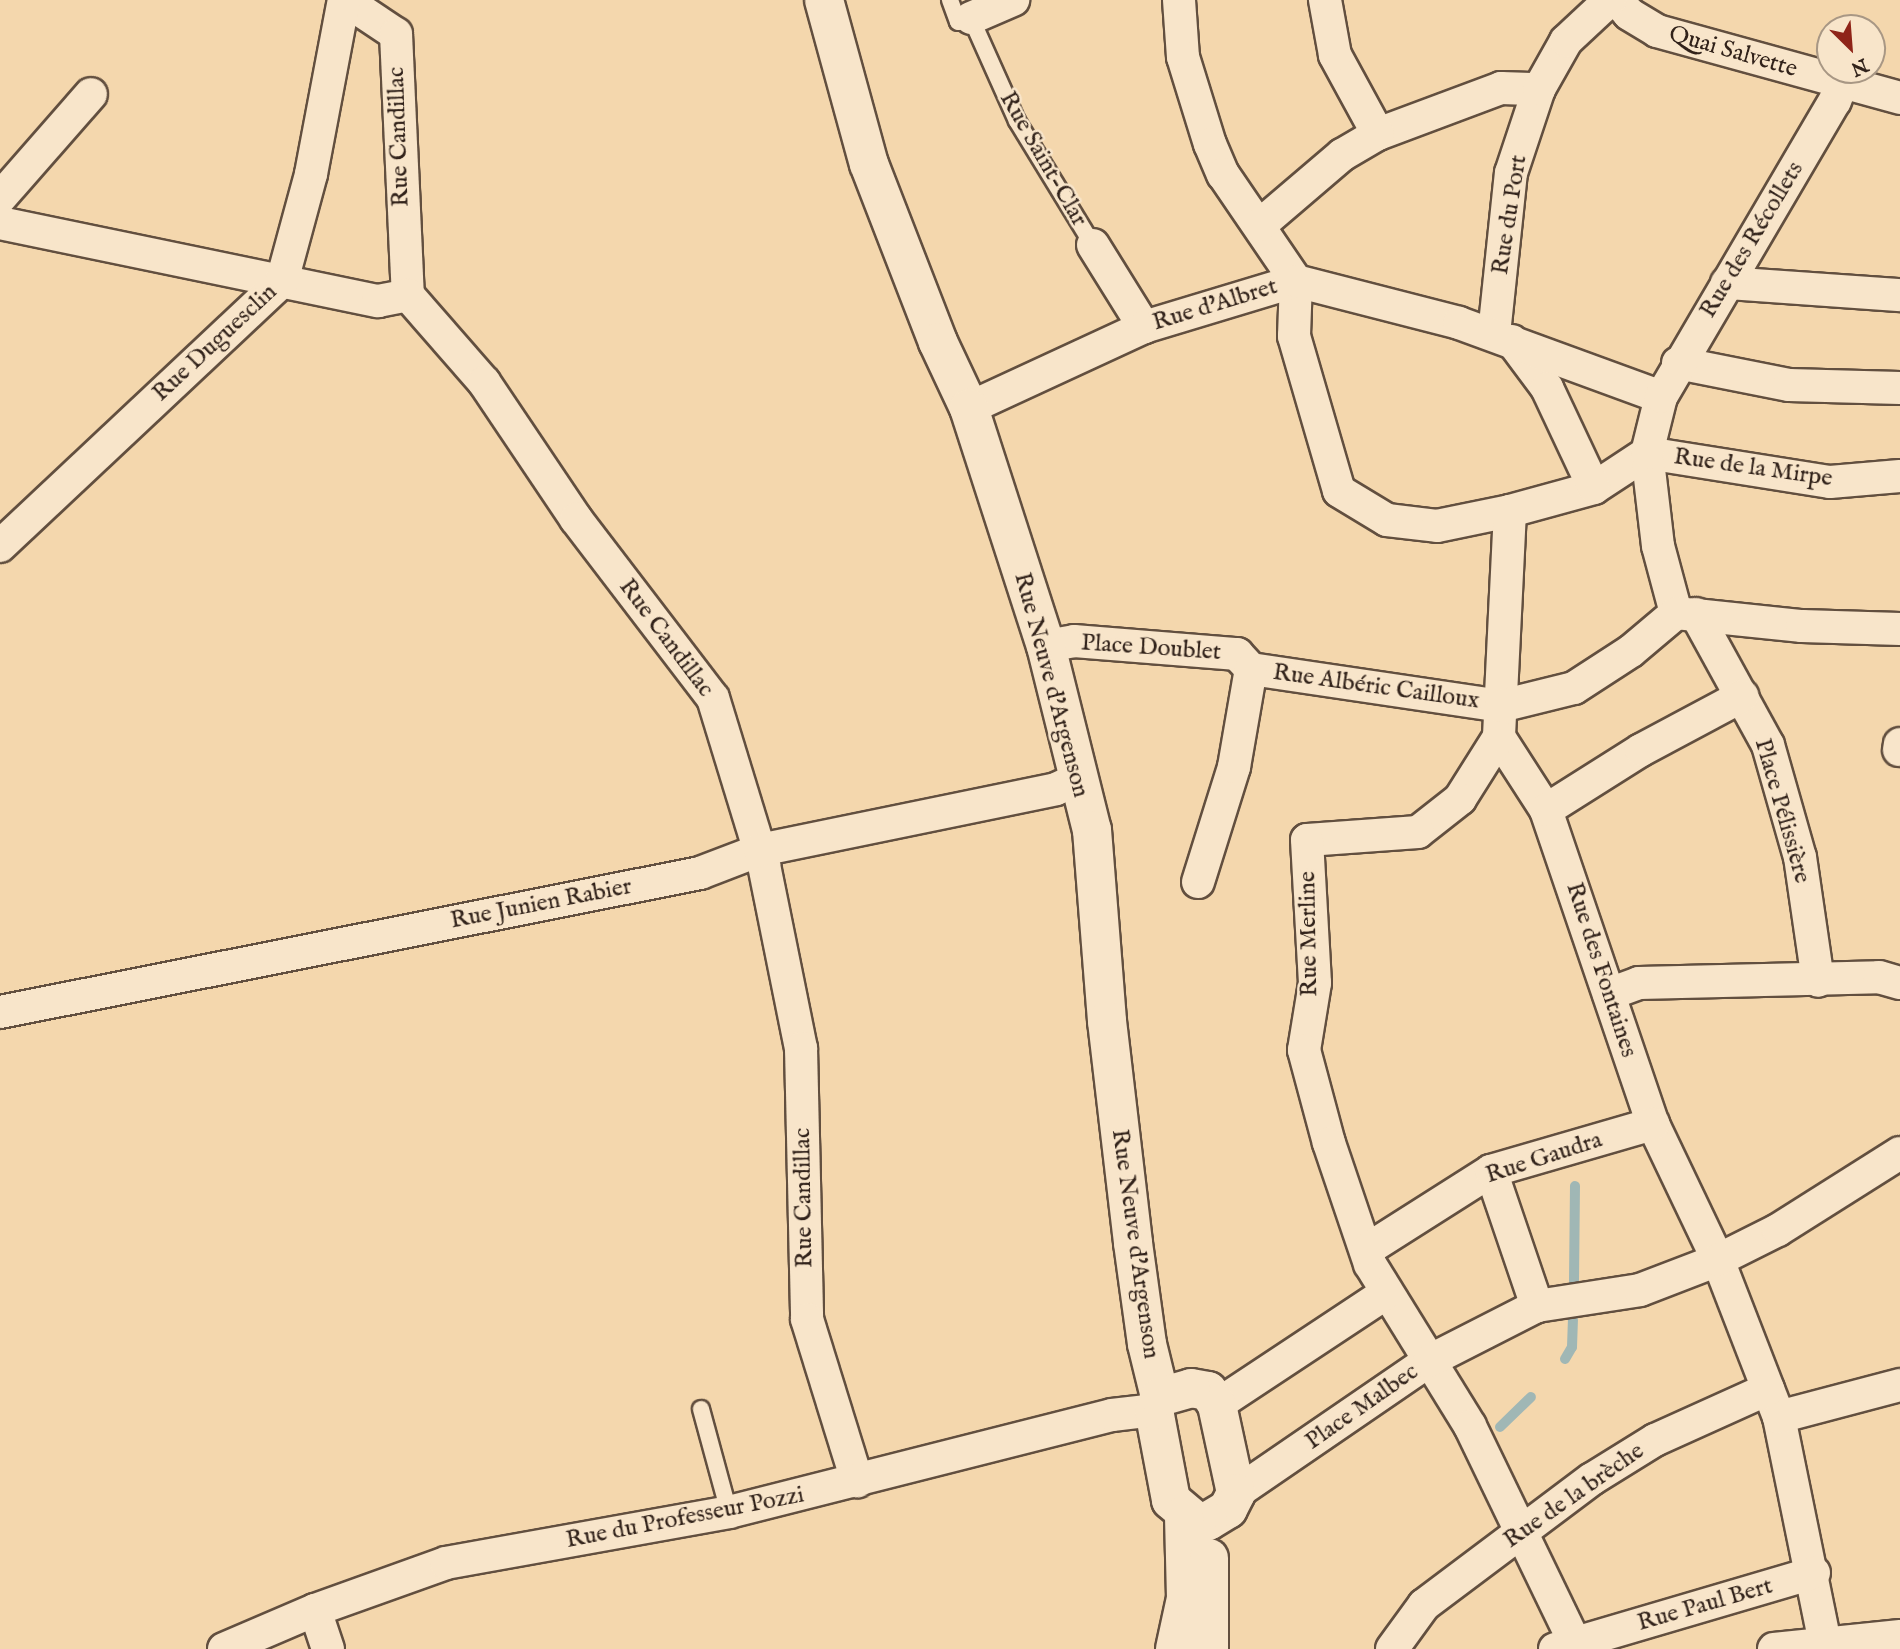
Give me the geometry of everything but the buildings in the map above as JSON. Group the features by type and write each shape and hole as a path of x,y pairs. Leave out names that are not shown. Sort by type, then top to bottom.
{"main road":[{"name":"Rue Neuve d'Argenson","path":"824,0 869,164 938,342 969,408 1046,646 1077,779 1092,830 1107,1021 1136,1269 1171,1500 1196,1518"},
{"path":"1157,1404 1191,1388 1208,1391 1217,1405 1236,1493 1228,1509 1196,1518 1202,1649"}],"street":[{"name":"Rue Duguesclin","path":"1,544 282,281 311,174 345,0"},
{"name":"Rue Candillac","path":"345,0 396,34 408,295 484,382 576,519 713,698 760,850 801,1048 807,1319 857,1481"},
{"path":"961,9 1013,0"},
{"path":"1179,0 1183,57 1210,144 1223,174 1261,225 1296,281 1294,336 1339,491 1387,520 1437,526 1594,488 1647,453"},
{"path":"1325,0 1335,55 1378,134"},
{"name":"Rue du Port","path":"1503,337 1511,173 1539,89 1566,41 1610,0"},
{"name":"Quai Salvette","path":"1616,0 1629,14 1657,31 1816,76"},
{"name":"Rue des Récollets","path":"1647,453 1661,397 1678,363 1835,101 1842,84"},
{"name":"Quai Salvette","path":"1846,84 1900,98"},
{"path":"1261,225 1342,155 1378,134 1502,88 1539,89"},
{"path":"0,198 91,94"},
{"path":"0,223 378,301 408,295"},
{"name":"Rue Saint-Clar","path":"1093,245 1144,327"},
{"name":"Rue d'Albret","path":"969,408 1144,327 1296,281 1503,337 1661,397"},
{"path":"1727,283 1900,295"},
{"path":"1503,337 1547,387 1594,488"},
{"path":"1678,363 1789,385 1900,388"},
{"name":"Rue de la Mirpe","path":"1647,453 1830,482 1900,475"},
{"name":"Place Pélissière","path":"1647,453 1658,546 1686,613 1742,696 1768,745 1800,857 1818,981"},
{"path":"1499,737 1510,510"},
{"path":"1501,706 1574,688 1686,613 1802,626 1900,629"},
{"name":"Place Doublet","path":"1046,646 1074,641 1237,654 1251,669"},
{"path":"1198,882 1234,767 1251,669"},
{"name":"Rue Albéric Cailloux","path":"1251,669 1501,706"},
{"path":"1546,810 1641,750 1742,696"},
{"name":"Rue des Fontaines","path":"1499,737 1546,810 1653,1124 1718,1260 1774,1403 1814,1573 1825,1645"},
{"name":"Rue Merline","path":"1385,1294 1329,1143 1304,1049 1315,983 1307,840 1418,832 1460,799 1499,737"},
{"path":"1899,750 1900,744"},
{"name":"Rue Junien Rabier","path":"0,1012 700,873 760,850 1056,789 1077,779"},
{"path":"1609,994 1639,983 1818,981 1879,977 1900,983"},
{"name":"Rue Gaudra","path":"1368,1249 1490,1171 1653,1124"},
{"path":"1570,1647 1521,1531 1470,1426 1429,1361 1537,1306 1640,1290 1718,1260 1778,1230 1900,1153"},
{"path":"1490,1171 1537,1306"},
{"path":"1217,1405 1385,1294"},
{"name":"Place Malbec","path":"1236,1493 1429,1361 1385,1294"},
{"name":"Rue de la brèche","path":"1398,1642 1424,1605 1521,1531 1655,1440 1774,1403 1900,1385"},
{"name":"Rue du Professeur Pozzi","path":"224,1649 315,1610 446,1563 729,1512 1157,1404"},
{"name":"Rue Paul Bert","path":"1570,1647 1814,1573"},
{"path":"315,1610 328,1649"},
{"path":"1774,1649 1900,1636"}],"lane":[{"name":"Rue Saint-Clar","path":"961,9 1017,121 1093,245"},
{"path":"701,1409 729,1512"}],"waterway":[{"path":"1574,1281 1575,1186"},
{"path":"1565,1359 1572,1347 1573,1320"},
{"path":"1500,1427 1531,1397"}]}
